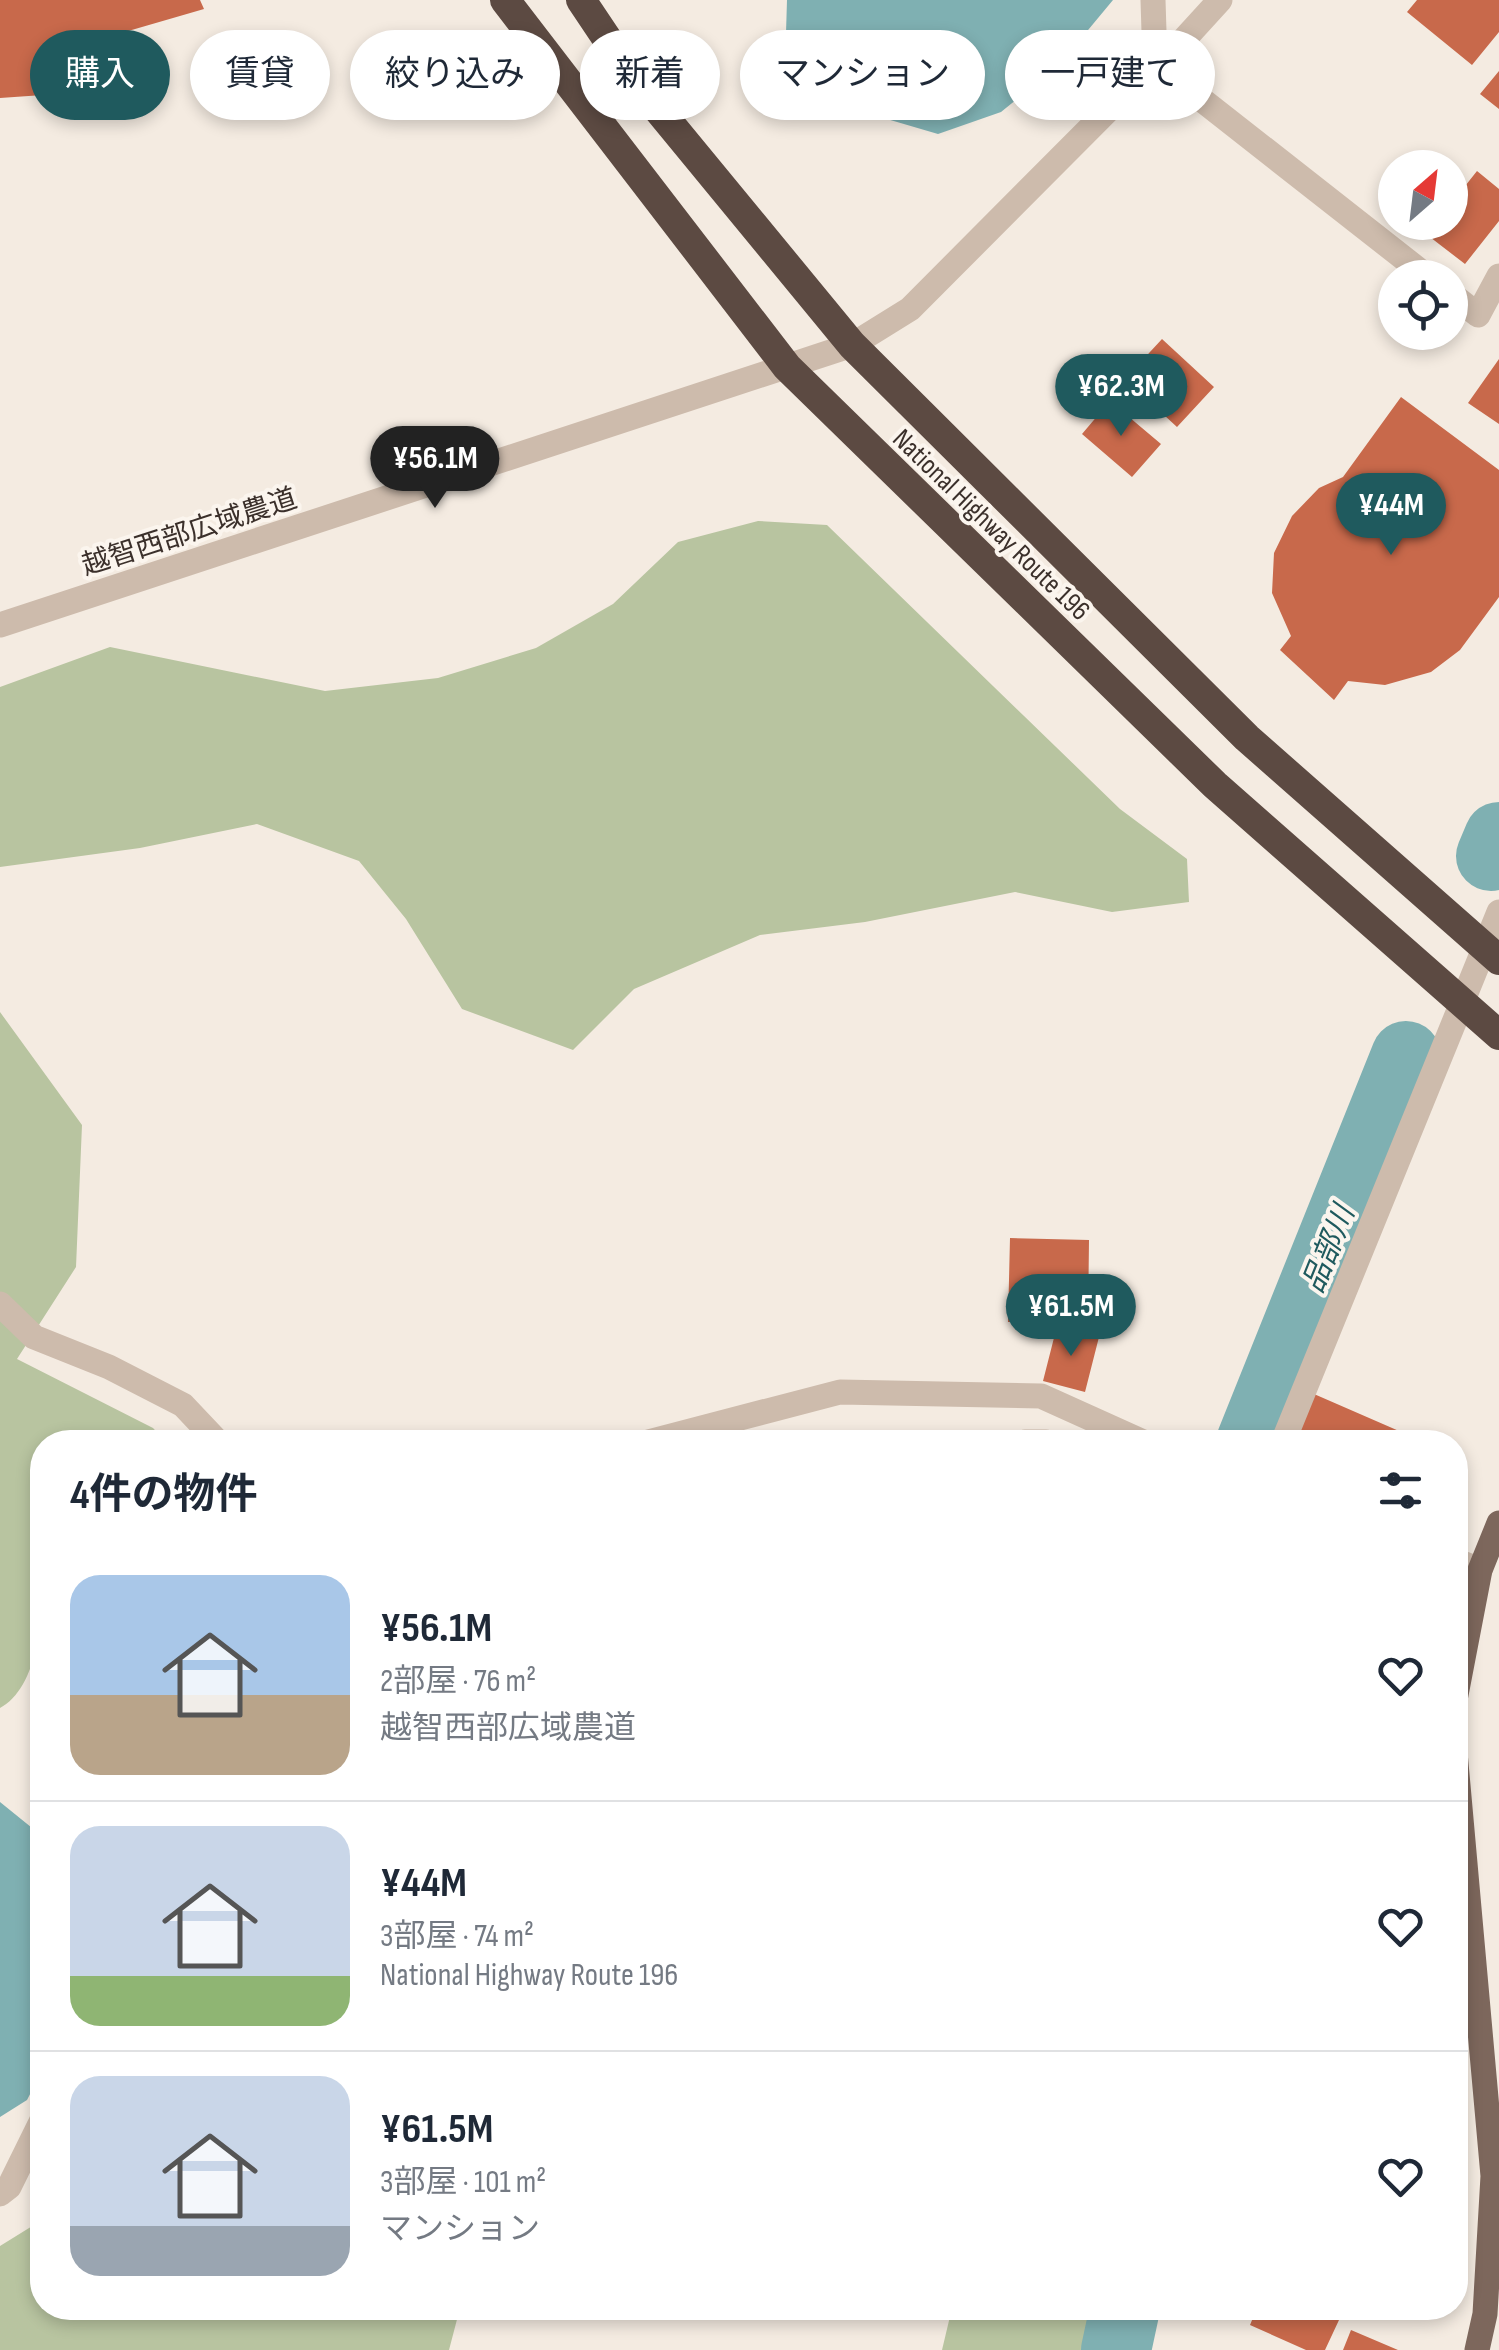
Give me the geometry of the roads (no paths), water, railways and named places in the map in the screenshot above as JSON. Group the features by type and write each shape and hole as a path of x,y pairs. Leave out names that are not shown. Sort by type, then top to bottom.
{"highway":[{"name":"National Highway Route 196","path":"505,0 787,367 1215,785 1499,1036"},
{"name":"National Highway Route 196","path":"581,0 638,84 852,345 1247,738 1492,954"}],"main road":[{"path":"1468,1632 1480,1570 1499,1524"},
{"path":"1468,1897 1493,2176 1485,2314 1477,2350"}],"street":[{"path":"1153,0 1154,30"},
{"name":"越智西部広域農道","path":"1191,30 1220,0"},
{"path":"1215,112 1407,260"},
{"name":"越智西部広域農道","path":"0,624 852,345 910,309 1101,120"},
{"path":"1468,307 1478,315 1499,276"},
{"path":"1287,1430 1462,1004 1492,954 1499,912"},
{"path":"0,1304 34,1337 183,1405 207,1430"},
{"path":"694,1430 840,1392 1040,1396 1115,1430"},
{"path":"1468,1565 1480,1570"},
{"path":"0,2194 9,2187 30,2144"}],"water":[{"path":"787,0 1113,0 1088,30 1005,30 1005,109 985,118 985,30 786,30"},
{"path":"890,120 978,120 938,134"},
{"path":"0,1802 30,1826 30,2094 0,2117"}],"waterway":[{"name":"品部川","path":"1491,856 1499,837"},
{"name":"品部川","path":"1256,1430 1406,1056"},
{"name":"品部川","path":"1116,2350 1122,2320"}]}
